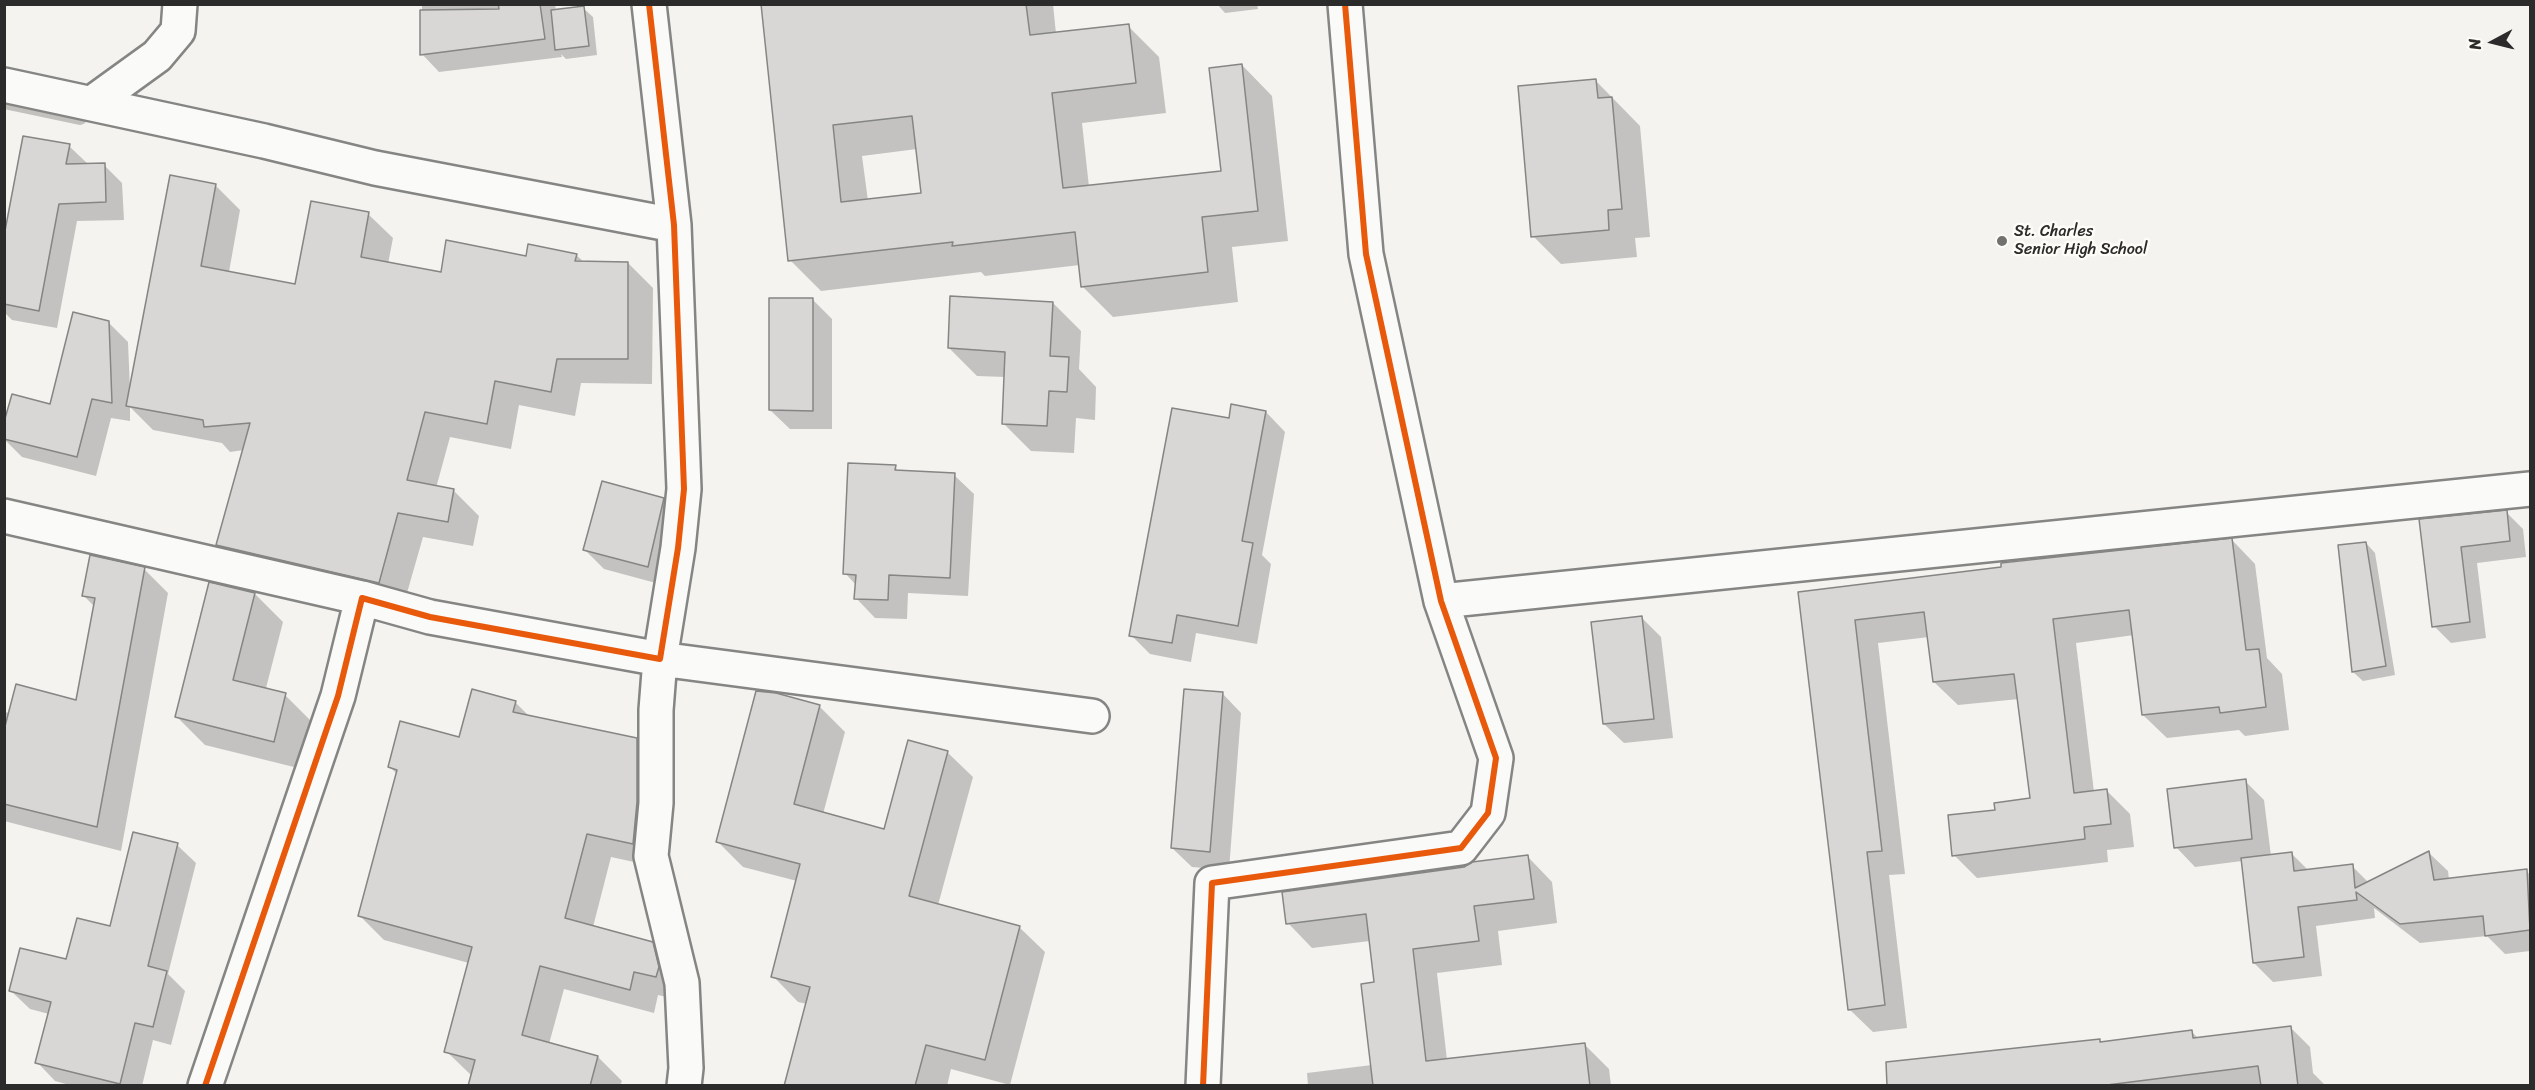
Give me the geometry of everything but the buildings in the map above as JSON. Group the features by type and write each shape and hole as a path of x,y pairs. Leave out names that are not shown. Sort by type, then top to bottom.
{"street":[{"path":"92,103 157,56 178,31 180,4"},
{"path":"649,4 674,225 684,489 678,549 660,659 656,710 656,803 651,856 682,983 686,1068 684,1086"},
{"path":"1203,1086 1212,883 1461,848 1488,813 1496,758 1441,601 1366,254 1345,4"},
{"path":"4,85 375,168 674,225"},
{"path":"1441,601 2530,489"},
{"path":"4,516 362,598 430,617 660,659 1092,716"},
{"path":"205,1086 338,696 362,598"}],"waterway":[{"path":"4,102 80,118"}],"cycle path":[{"path":"205,1086 338,696 362,598 430,617 660,659 678,548 684,489 674,225 649,4"},
{"path":"1203,1086 1212,883 1461,848 1488,813 1496,758 1441,601 1366,254 1345,4"}],"place":[{"name":"St. Charles Senior High School","path":"2002,241"}]}
